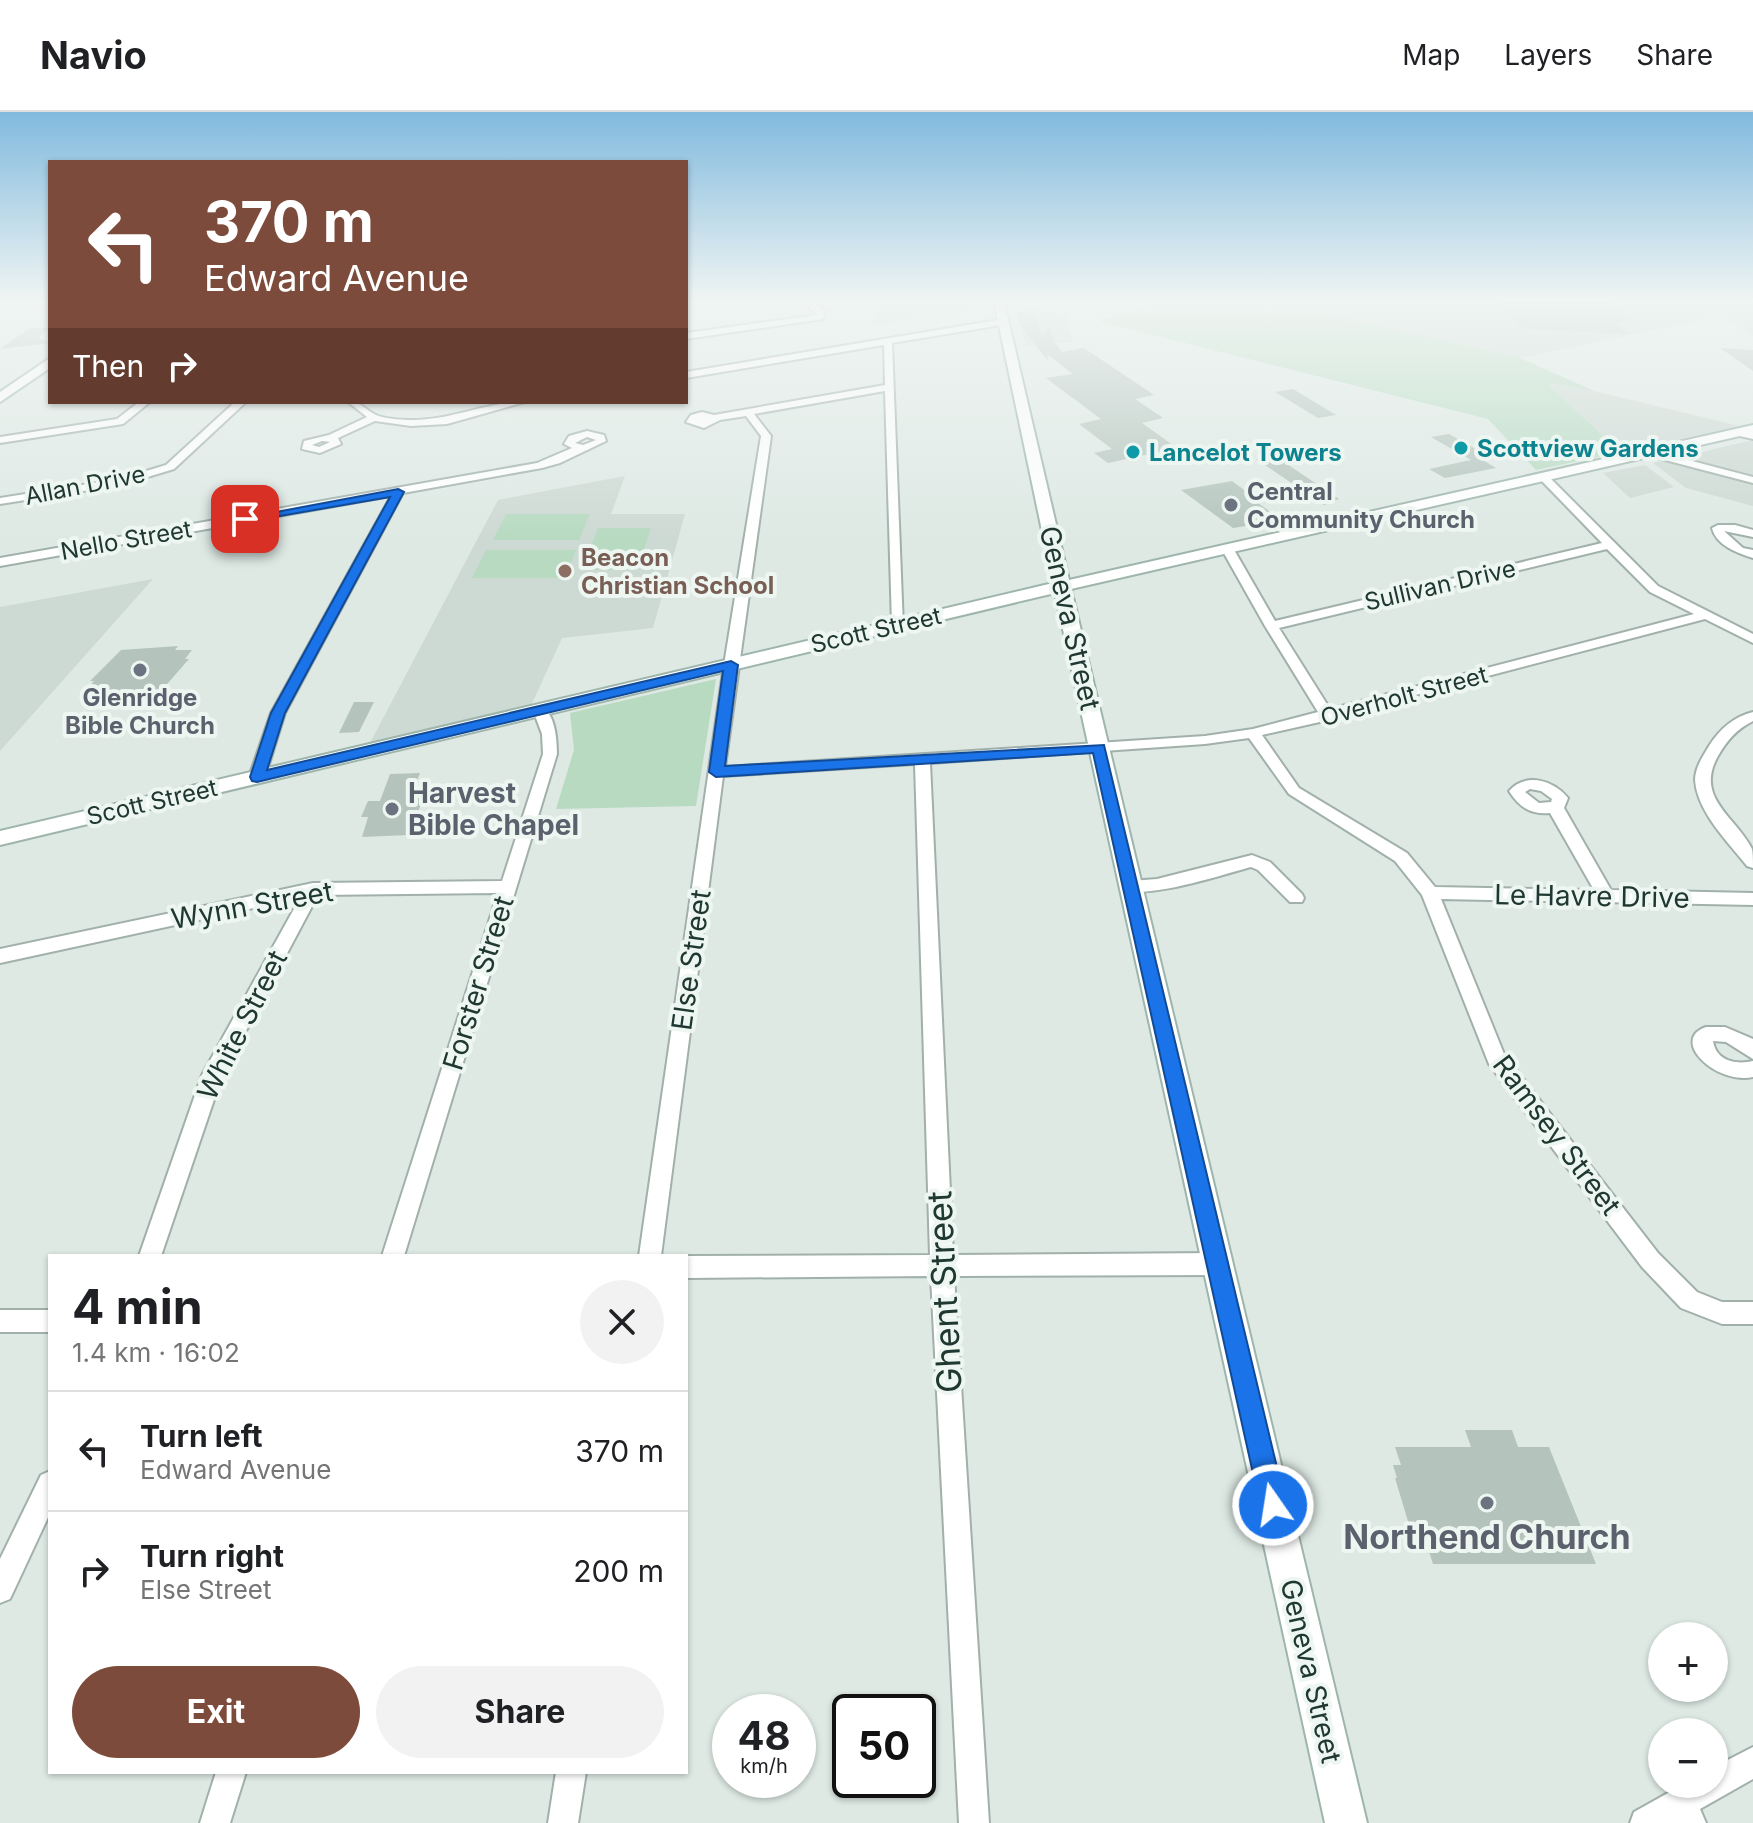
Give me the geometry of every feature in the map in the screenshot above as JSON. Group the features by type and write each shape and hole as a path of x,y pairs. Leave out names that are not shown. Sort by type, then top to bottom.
{"main road":[{"path":"0,398 22,382"},
{"name":"Geneva Street","path":"1017,382 1346,1823"},
{"name":"Scott Street","path":"0,838 1062,586 1748,433"}],"street":[{"path":"889,382 898,624"},
{"path":"716,418 889,387"},
{"path":"0,440 120,422 142,404"},
{"name":"Allan Drive","path":"2,497 121,482 170,467 239,404"},
{"path":"356,404 374,418 411,423 447,421 512,404"},
{"name":"Else Street","path":"650,1254 731,665 766,436 747,411"},
{"path":"331,438 374,418"},
{"name":"Nello Street","path":"0,562 538,466 556,461 579,448"},
{"path":"1650,453 1753,480"},
{"path":"1544,478 1654,589 1753,639"},
{"path":"257,777 278,713 398,492"},
{"path":"1753,534 1735,528 1718,528 1718,533 1739,550 1753,554"},
{"name":"Sullivan Drive","path":"1271,626 1608,545"},
{"path":"1227,548 1271,626 1328,716"},
{"name":"Overholt Street","path":"716,772 1099,748 1253,733 1328,716 1703,616"},
{"name":"Forster Street","path":"394,1254 550,754 549,734 540,710"},
{"path":"1753,716 1738,722 1725,733 1706,763 1703,783 1716,812 1753,862"},
{"name":"Ramsey Street","path":"1253,733 1294,791 1401,857 1430,893 1496,1058 1650,1260 1689,1300 1722,1313 1753,1313"},
{"name":"Ghent Street","path":"922,760 942,1266 974,1823"},
{"path":"1555,808 1567,824 1606,897"},
{"path":"1131,887 1157,885 1252,861 1264,866 1296,898"},
{"name":"Wynn Street","path":"0,956 313,889 508,887"},
{"name":"White Street","path":"151,1254 212,1075 313,889"},
{"name":"Le Havre Drive","path":"1430,893 1753,899"},
{"path":"1753,1051 1730,1035 1712,1033 1703,1039 1704,1052 1717,1064 1735,1071 1753,1069"},
{"path":"688,1267 1218,1264"},
{"path":"0,1321 48,1321"},
{"path":"0,1589 48,1488"},
{"path":"1645,1823 1686,1814 1753,1762"},
{"path":"215,1823 230,1774"},
{"path":"563,1823 571,1774"}],"shaded area":[{"path":"1552,383 1739,426 1621,452 1550,387"},
{"path":"1753,440 1753,476 1681,457"},
{"path":"1662,461 1753,484 1753,506 1686,488 1653,463"},
{"path":"1645,465 1674,487 1630,498 1603,473"},
{"name":"Beacon Christian School","path":"625,476 611,514 685,514 653,628 562,638 530,708 370,743 498,500"},
{"path":"153,579 0,751 0,607"}],"green space":[{"path":"1340,382 1573,382 1594,391 1552,383 1550,387 1621,452 1536,470 1488,419"},
{"path":"506,514 590,514 579,540 493,540"},
{"path":"598,528 651,528 637,570 582,570"},
{"path":"486,550 576,550 565,578 472,578"},
{"path":"716,679 696,806 556,809 574,750 570,713"}],"building":[{"path":"1051,382 1134,382 1154,395 1135,399 1163,418 1142,423 1177,448 1108,463 1094,453 1112,449 1079,424 1101,419"},
{"path":"1293,389 1336,415 1318,418 1275,392"},
{"name":"Scottview Gardens","path":"1449,434 1490,457 1481,459 1496,468 1445,478 1429,469 1471,460 1431,437"},
{"path":"1316,446 1330,456 1287,464 1339,499 1324,505 1256,459"},
{"name":"Central Community Church","path":"1232,481 1279,518 1233,528 1181,490"},
{"name":"Glenridge Bible Church","path":"178,646 175,650 192,650 185,659 189,659 161,691 100,695 103,691 86,691 94,681 90,681 121,650"},
{"path":"354,702 374,702 359,732 339,733"},
{"name":"Harvest Bible Chapel","path":"420,773 411,796 423,799 409,835 362,837 368,817 361,817 368,801 380,801 390,774"},
{"name":"Northend Church","path":"1465,1430 1512,1430 1518,1447 1549,1447 1596,1564 1433,1564 1427,1545 1418,1545 1413,1528 1410,1528 1395,1478 1393,1465 1401,1465 1395,1447 1471,1447"}],"place":[{"name":"Scottview Gardens","path":"1461,448"},
{"name":"Lancelot Towers","path":"1133,452"},
{"name":"Central Community Church","path":"1231,505"},
{"name":"Beacon Christian School","path":"565,571"},
{"name":"Glenridge Bible Church","path":"140,670"},
{"name":"Harvest Bible Chapel","path":"392,809"},
{"name":"Northend Church","path":"1487,1503"}],"route":[{"path":"245,519 398,492 278,713 257,777 731,665 716,772 1099,748 1273,1505"}]}
